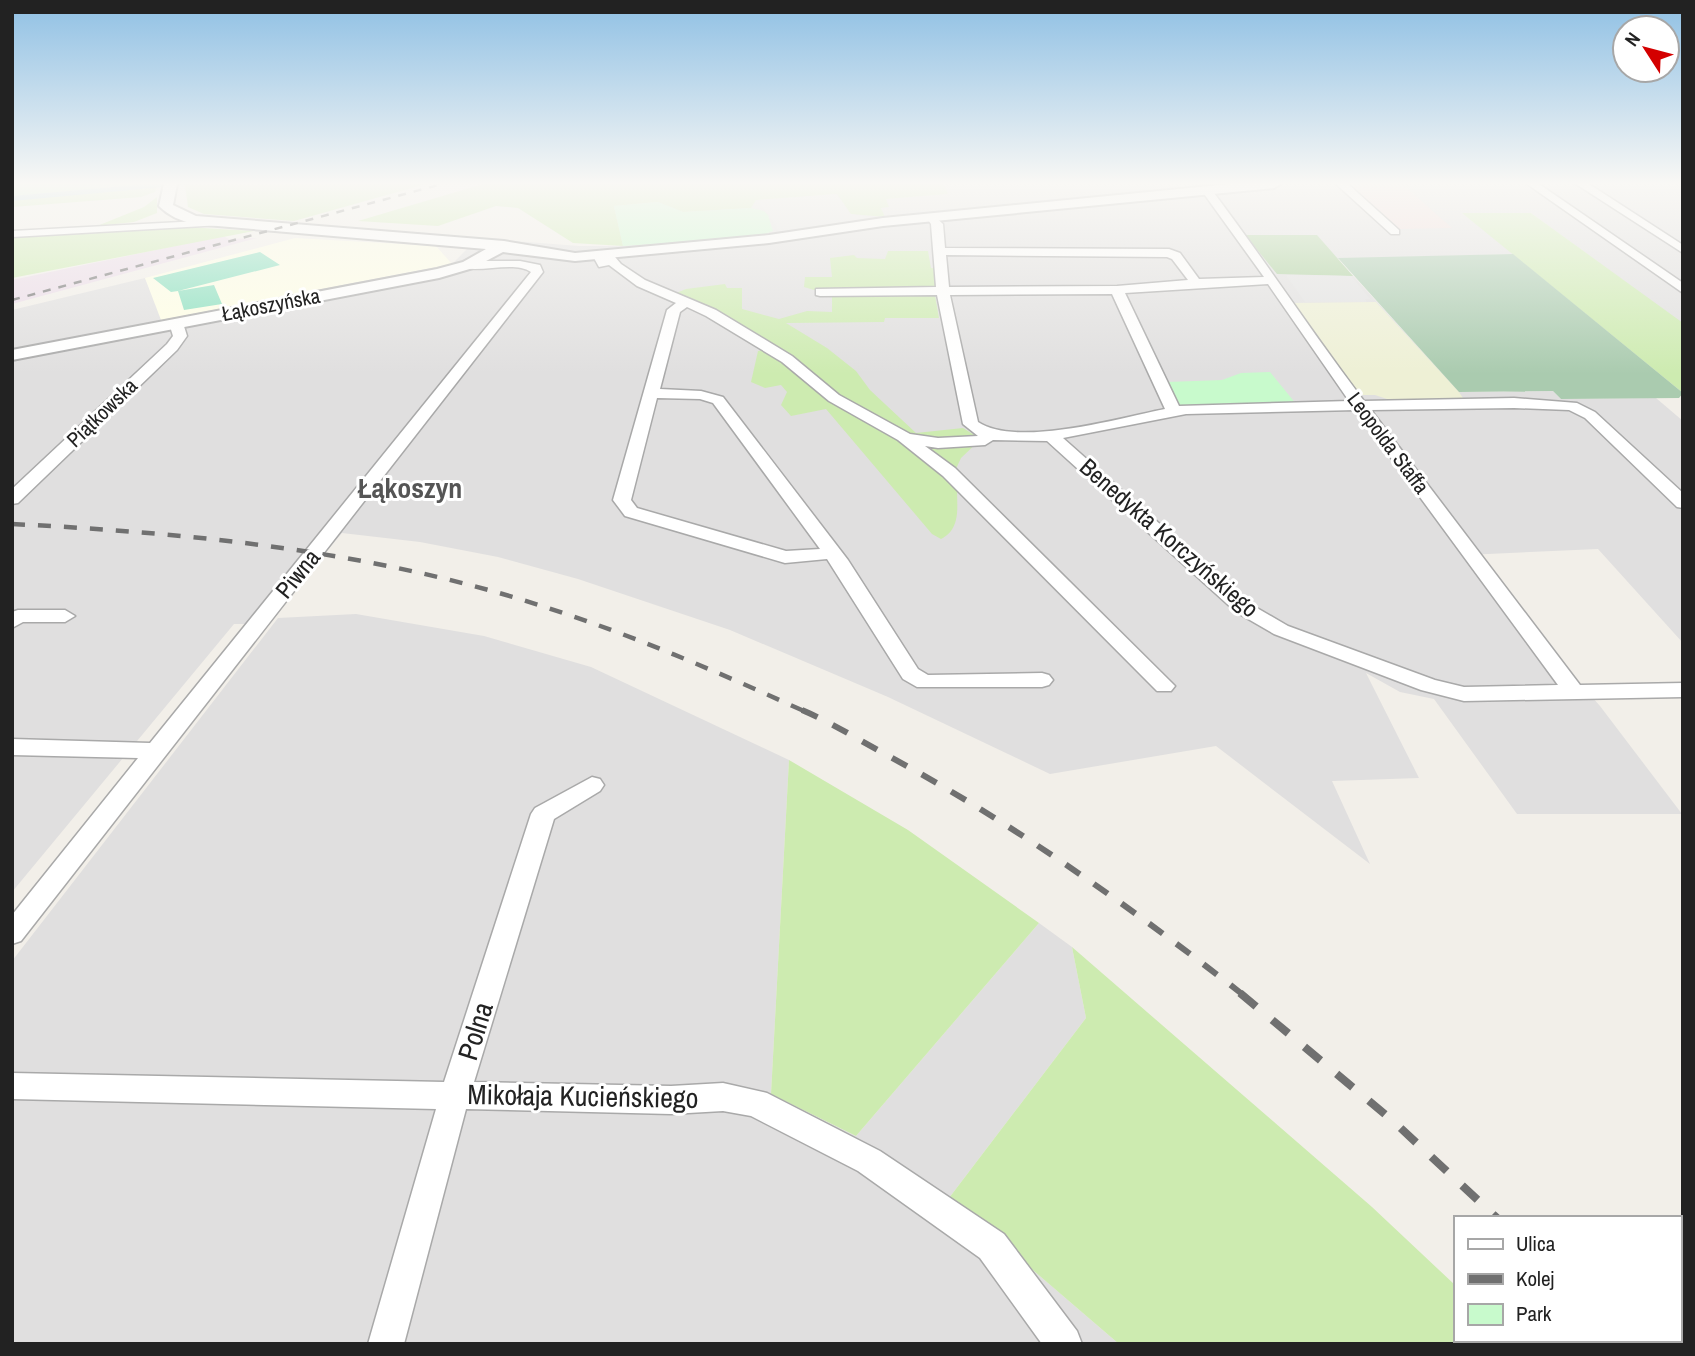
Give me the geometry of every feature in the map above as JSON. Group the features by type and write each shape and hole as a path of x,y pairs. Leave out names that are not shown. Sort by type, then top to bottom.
{"street":[{"name":"Łąkoszyńska","path":"12,355 426,275 468,265 498,247"},
{"path":"522,247 575,257 605,259 706,247"},
{"path":"526,247 605,259 680,306 711,313 787,359 834,398 905,437 949,472 1164,686"},
{"path":"940,247 943,291 971,424 990,438"},
{"name":"Leopolda Staffa","path":"1247,247 1361,407 1574,692"},
{"path":"1623,247 1683,289"},
{"path":"941,251 1169,253 1176,256 1196,283"},
{"name":"Piwna","path":"12,934 537,272 536,268 525,264 490,267 468,265"},
{"path":"820,292 1117,290 1271,280"},
{"path":"1117,290 1174,411"},
{"path":"680,306 622,500 631,512 785,557 832,553"},
{"name":"Piątkowska","path":"12,499 172,347 180,336 176,323"},
{"path":"653,393 701,394 718,400 832,553 909,674 924,682 1042,680"},
{"path":"905,437 963,444 990,438 1051,436 1174,411 1212,407 1514,403 1572,406 1590,415 1683,503"},
{"name":"Benedykta Korczyńskiego","path":"1051,436 1243,608 1281,630 1464,694 1683,690"},
{"path":"959,483 958,473 963,460 990,438"},
{"path":"12,622 18,616 65,616"},
{"path":"12,747 155,751"},
{"name":"Polna","path":"386,1344 455,1095 543,814 592,785"},
{"name":"Mikołaja Kucieńskiego","path":"12,1086 671,1100 723,1097 756,1103 869,1161 992,1246 1064,1344"}],"shaded area":[{"path":"169,247 223,247 12,304 12,280"},
{"path":"260,247 437,247 452,264 161,320 145,278"},
{"path":"469,247 1505,247 1513,254 1338,259 1459,392 1553,391 1561,399 1656,398 1683,421 1683,643 1598,549 1466,555 1600,706 1682,814 1517,814 1434,699 1400,692 1366,673 1419,778 1332,781 1370,864 1216,746 1050,774 888,697 730,630 578,579 498,557 420,542 342,533 266,624 234,624 12,892 12,310 145,278 162,319 452,264"},
{"path":"1578,247 1683,247 1683,324"},
{"path":"1513,254 1683,393 1679,398 1561,399 1553,391 1459,392 1338,258"},
{"path":"1286,275 1351,276 1370,299 1365,299 1367,302 1305,302"},
{"path":"1376,302 1463,398 1390,400 1375,395 1361,395 1290,303"},
{"path":"356,614 484,636 591,667 789,760 771,1094 856,1136 1039,923 1072,947 1086,1018 949,1198 1119,1344 12,1344 12,961 278,618"}],"green space":[{"path":"12,247 170,247 12,278"},
{"path":"1255,247 1328,247 1353,276 1277,274"},
{"path":"1504,247 1578,247 1683,323 1683,393"},
{"path":"888,251 928,251 931,268 936,268 938,288 814,290 804,287 805,277 832,277 830,258 854,255 857,258 885,259"},
{"path":"260,252 280,265 171,292 153,278"},
{"path":"725,284 727,288 742,288 742,309 779,319 807,311 832,312 832,295 935,295 939,318 885,318 884,322 786,323 827,348 856,371 870,390 916,433 963,428 981,439 961,458 954,473 856,410 790,359 674,294 686,289"},
{"path":"214,285 222,304 184,310 178,291"},
{"path":"763,350 899,438 957,488 957,510 952,530 941,539 932,534 826,409 791,416 781,405 787,392 781,385 765,388 751,382 758,351"},
{"path":"1270,372 1297,405 1177,408 1167,382 1222,380 1241,373"},
{"path":"789,760 908,830 1039,923 856,1136 771,1094"},
{"path":"1072,947 1372,1207 1454,1284 1454,1342 1517,1344 1119,1344 949,1198 1086,1018"}],"railway":[{"path":"12,300 207,247"},
{"path":"12,524 214,539 414,572 480,588 579,618 677,656 806,712"},
{"path":"802,710 930,779 1022,836 1156,928 1242,994"},
{"path":"1240,993 1393,1121 1495,1216"}],"district":[{"name":"Łąkoszyn","path":"410,488"}]}
